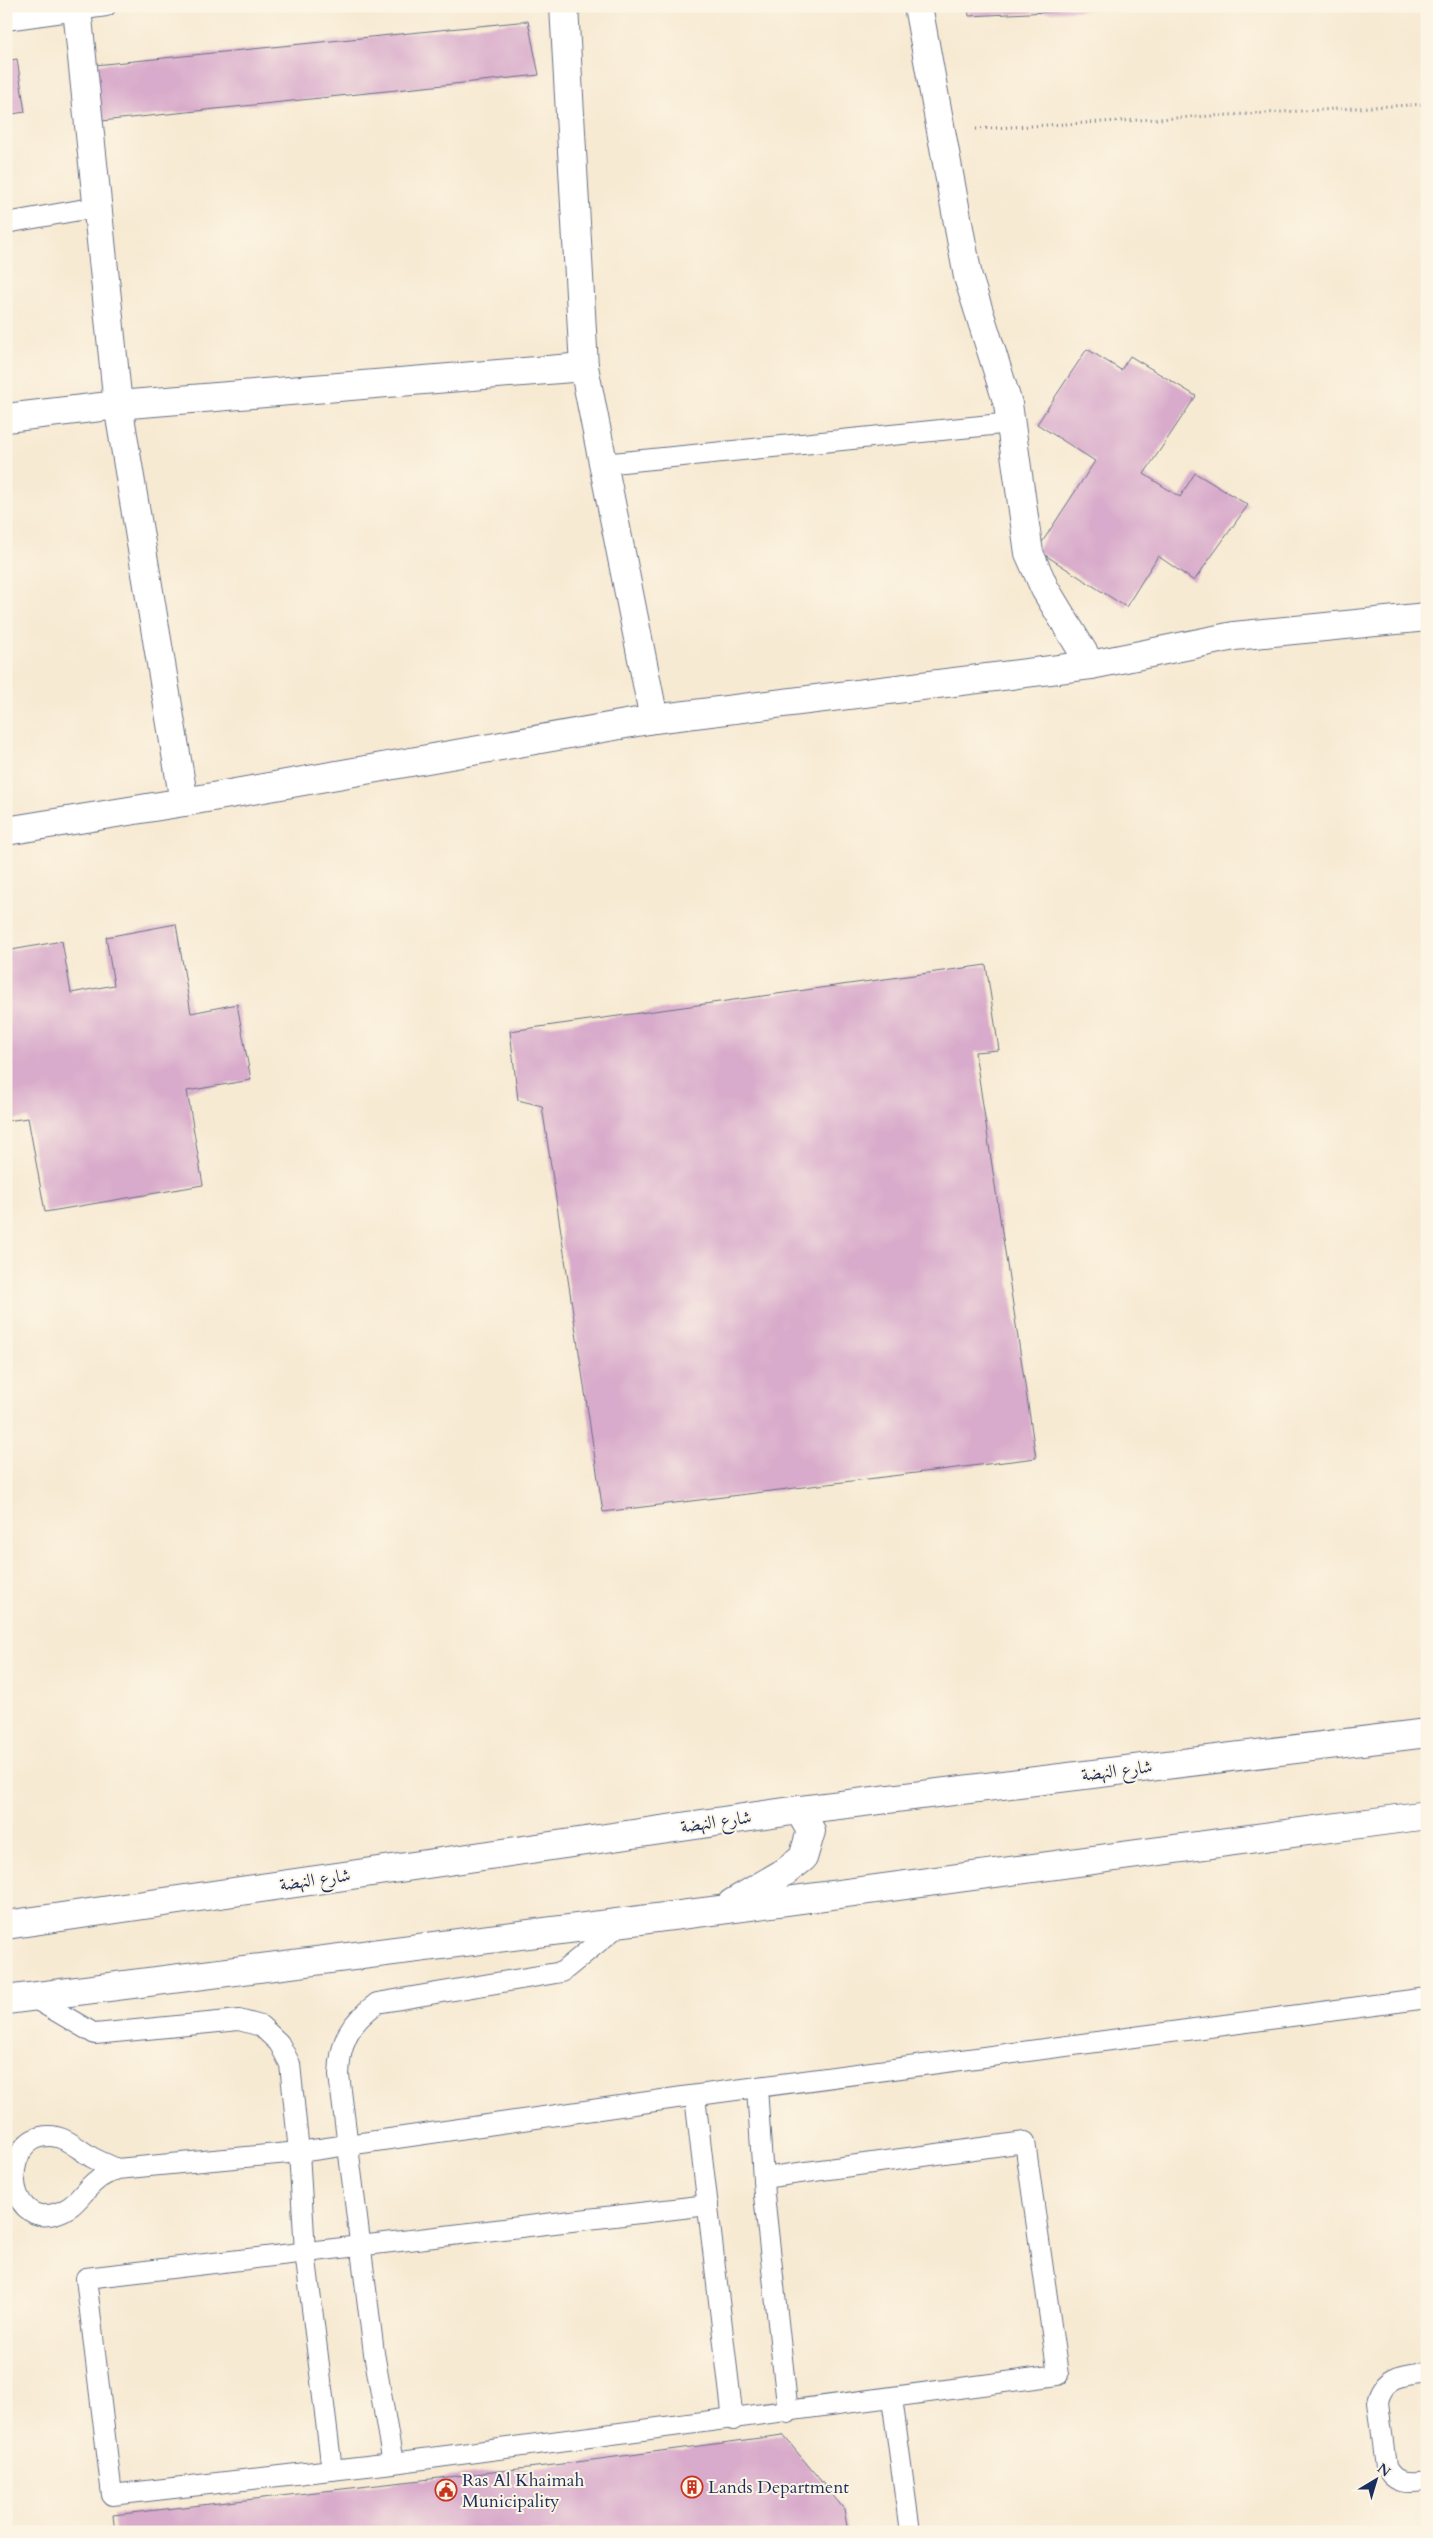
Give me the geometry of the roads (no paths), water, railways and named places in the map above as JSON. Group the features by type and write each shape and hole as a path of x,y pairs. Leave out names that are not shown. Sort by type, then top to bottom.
{"street":[{"path":"564,6 584,367 654,719"},
{"path":"918,6 968,277 1008,404 1029,553 1045,589 1091,665"},
{"path":"73,8 118,405 184,802"},
{"path":"6,418 118,405 584,367"},
{"path":"6,831 184,802 654,719 1091,665 1234,636 1427,617"},
{"name":"شارع النهضة","path":"6,1925 799,1810 1427,1734"},
{"path":"720,1910 786,1872 803,1858 811,1832 799,1810"},
{"path":"19,1998 720,1910 1427,1815"}],"lane":[{"path":"6,20 73,8 106,6"},
{"path":"6,223 97,207"},
{"path":"603,464 1011,423"},
{"path":"393,2463 374,2353 362,2245 339,2075 340,2054 348,2032 361,2015 377,2003 562,1972 623,1922"},
{"path":"19,1998 95,2034 239,2020 261,2026 280,2043 290,2064 299,2152 305,2252 332,2470"},
{"path":"118,2169 93,2158 71,2142 50,2136 28,2141 12,2160 9,2179 17,2200 33,2212 52,2215 72,2207 98,2179 118,2169 299,2152 757,2087 1427,1998"},
{"path":"757,2087 763,2178 788,2413"},
{"path":"695,2097 733,2420"},
{"path":"708,2205 86,2278 112,2494 393,2463 788,2413 1058,2375 1025,2142 763,2178"},
{"path":"1427,2372 1392,2379 1380,2393 1378,2402 1386,2467 1389,2474 1402,2482 1427,2481"},
{"path":"892,2398 910,2532"}],"place":[{"name":"Lands Department","path":"692,2487"},
{"name":"Ras Al Khaimah Municipality","path":"446,2490"}]}
